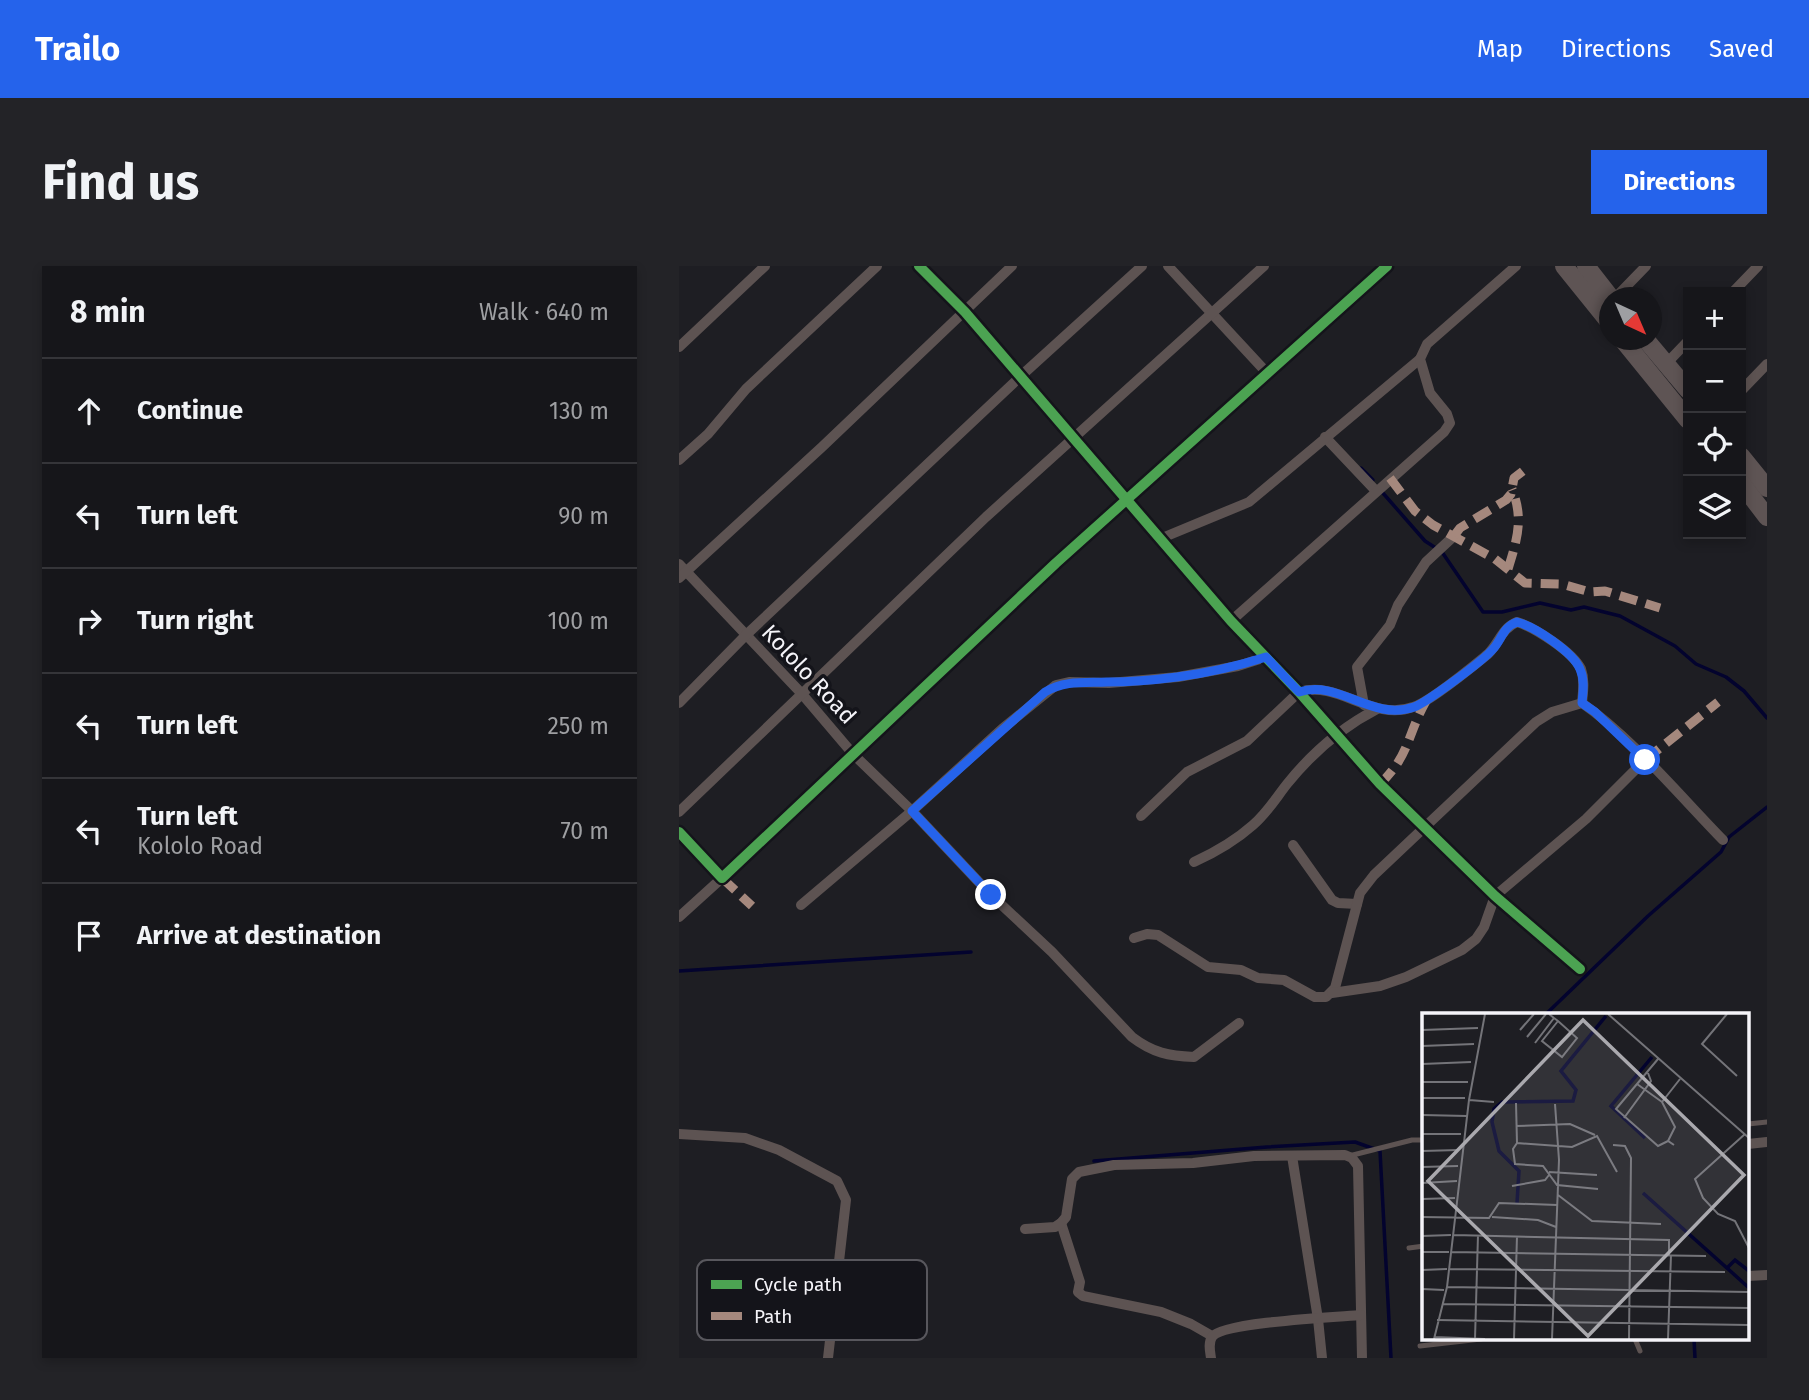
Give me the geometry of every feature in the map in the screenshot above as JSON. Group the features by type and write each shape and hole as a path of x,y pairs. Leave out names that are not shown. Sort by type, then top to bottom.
{"main road":[{"path":"1564,266 1599,310"},
{"path":"1586,266 1604,287"},
{"path":"1631,350 1683,414"},
{"path":"1654,350 1683,384"},
{"path":"1746,462 1766,484"},
{"path":"1746,490 1767,517"}],"street":[{"path":"679,347 765,266"},
{"path":"679,460 708,434 746,389 877,266"},
{"path":"919,266 1022,375 1231,621 1299,692 1335,735 1423,827 1495,896 1580,968"},
{"path":"681,571 822,447 1012,266"},
{"path":"679,702 745,636 1022,375 1142,266"},
{"path":"1168,266 1268,373"},
{"path":"679,812 928,572 1263,266"},
{"path":"679,916 1056,563 1387,266"},
{"path":"1162,538 1249,502 1420,359 1427,344 1516,266"},
{"path":"1624,287 1646,266"},
{"path":"1739,287 1758,266"},
{"path":"1666,364 1683,346"},
{"path":"1231,621 1450,424 1447,414 1430,393 1420,359"},
{"path":"1746,386 1767,364"},
{"path":"1325,438 1376,491"},
{"path":"1364,705 1357,667 1390,625 1398,605 1426,562 1454,536"},
{"name":"Kololo Road","path":"681,571 802,694 853,754 912,811 991,895 1052,952 1132,1037 1147,1049 1173,1056 1194,1057 1239,1023"},
{"path":"1141,816 1187,772 1247,741 1299,692 1310,688 1321,689 1377,709 1413,708 1488,654 1510,625 1517,622 1538,632 1568,654 1580,668 1584,685 1582,703"},
{"path":"801,905 1056,685 1069,682 1178,677 1238,666 1266,657"},
{"path":"1582,703 1645,760 1723,839"},
{"path":"1332,993 1352,933 1360,893 1374,875 1536,722 1552,712 1582,703"},
{"path":"1194,862 1236,839 1255,824 1289,782 1335,735 1377,709"},
{"path":"1134,938 1147,934 1158,935 1208,967 1241,970 1258,978 1284,980 1315,997 1380,986 1406,977 1462,950 1476,939 1485,927 1495,896 1586,819 1645,760"},
{"path":"679,832 722,878"},
{"path":"1293,845 1332,900 1357,904"},
{"path":"679,1135 745,1138 779,1150 837,1181 846,1200 839,1260"},
{"path":"1749,1144 1767,1142"},
{"path":"1024,1229 1055,1227 1061,1223 1066,1217 1072,1179 1079,1172 1114,1165 1193,1163 1254,1156 1347,1156 1358,1166 1361,1358"},
{"path":"1291,1156 1322,1358"},
{"path":"1061,1223 1080,1282 1078,1292 1083,1296 1161,1312 1192,1324 1212,1336"},
{"path":"1749,1276 1767,1275"},
{"path":"1211,1358 1209,1345 1212,1336 1218,1332 1257,1324 1361,1315"},
{"path":"828,1358 830,1340"}],"lane":[{"path":"1749,1124 1767,1122"},
{"path":"1347,1156 1422,1140"},
{"path":"1409,1248 1422,1246"},
{"path":"1420,1346 1473,1340"},
{"path":"1635,1340 1640,1351"}],"waterway":[{"path":"1361,468 1373,480"},
{"path":"1382,492 1425,541 1442,552 1483,612 1502,612 1540,603 1571,610 1584,607 1620,616 1675,646 1696,664 1726,677 1744,691 1767,718"},
{"path":"1547,1013 1648,916 1721,852 1729,837 1767,807"},
{"path":"679,971 971,952"},
{"path":"1094,1161 1355,1142 1380,1151 1391,1358"},
{"path":"1694,1340 1695,1358"}],"marked path":[{"path":"1454,536 1460,528 1506,500 1511,494 1514,478 1523,471"},
{"path":"1390,478 1415,511 1433,525 1495,559 1525,583 1562,584 1590,592 1605,591 1660,608"},
{"path":"1508,569 1518,520 1512,489"},
{"path":"1380,784 1403,754 1426,701"},
{"path":"1645,760 1718,702"},
{"path":"722,878 752,906"}],"cycle path":[{"path":"919,266 965,312 1231,621 1299,692 1380,784 1495,896 1580,969"},
{"path":"679,832 722,878 1056,563 1387,266"}],"route":[{"path":"991,895 912,811 1045,692 1056,685 1069,682 1178,677 1238,666 1266,657 1299,692 1310,688 1321,689 1377,709 1399,710 1413,708 1426,701 1495,648 1502,634 1517,622 1526,624 1568,654 1580,668 1584,685 1582,703 1645,760"}]}
